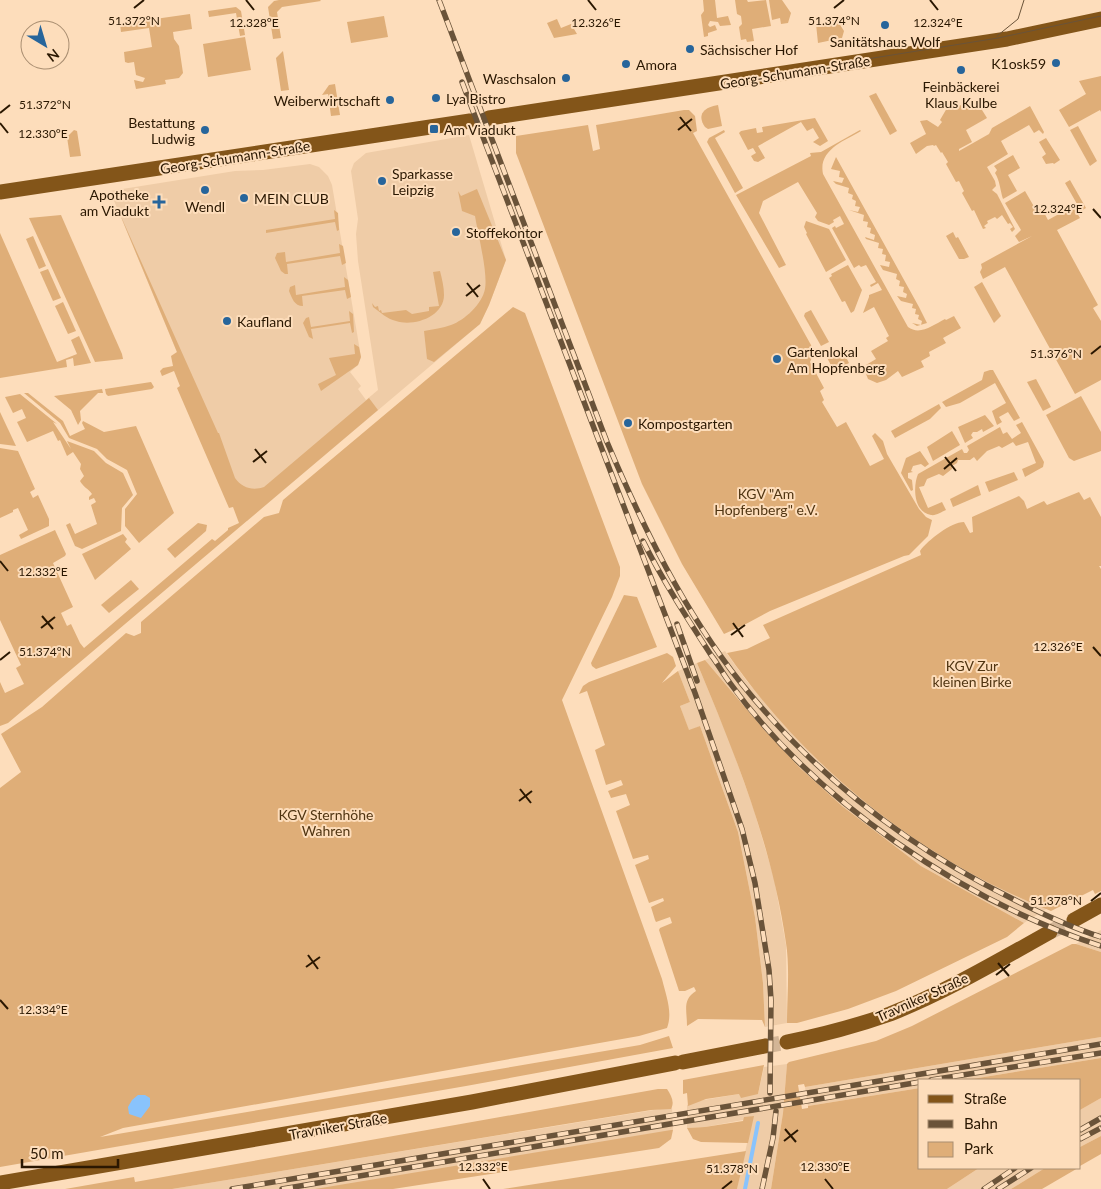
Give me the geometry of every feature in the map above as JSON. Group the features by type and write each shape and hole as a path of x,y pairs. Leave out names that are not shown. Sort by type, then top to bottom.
{"main road":[{"name":"Georg-Schumann-Straße","path":"488,118 1006,39 1101,19"},
{"name":"Georg-Schumann-Straße","path":"0,192 470,121"},
{"path":"1074,920 1101,905"},
{"name":"Travniker Straße","path":"787,1042 843,1029 890,1013 952,985 1050,932"},
{"name":"Travniker Straße","path":"0,1183 472,1102 765,1046"}],"shaded area":[{"path":"469,135 506,260 480,324 247,521 110,191 235,171 263,170 310,164 319,167 328,176 332,185 361,357 358,365 350,372 361,386 358,389 366,400 378,390 358,261 356,234 358,219 351,171 354,163 366,153"},
{"path":"725,651 746,680 787,728 850,789 933,851 1017,897 1048,908 1024,923 921,866 842,806 800,768 765,731 705,660"},
{"path":"697,663 729,740 753,807 774,878 786,945 787,1023 765,1027 763,983 755,917 738,832 700,726 689,731 680,706 690,702 678,671"},
{"path":"1101,930 1101,952 1076,944 1093,934"},
{"path":"1101,1037 1101,1058 972,1079 918,1079 918,1088 808,1106 805,1087"},
{"path":"787,1064 783,1113 771,1189 737,1189 753,1116 743,1120 705,1127 687,1128 687,1105 698,1101 745,1093 758,1094 764,1067"},
{"path":"1101,1098 1101,1136 1081,1146 1081,1109"},
{"path":"672,1107 673,1130 656,1135 335,1189 172,1189"},
{"path":"977,1169 1043,1169 1011,1189 947,1189"}],"green space":[{"path":"703,0 715,0 717,18 728,16 731,25 720,26 718,22 710,21 708,25 710,27 715,25 717,30 708,33 708,36 704,37 701,15 704,11"},
{"path":"735,0 747,0 748,2 766,0 771,26 752,29 754,41 747,42 746,39 741,40 739,27 742,24 741,16 737,14"},
{"path":"769,0 782,0 791,13 788,23 781,24 780,18 772,20"},
{"path":"274,1 321,1 282,7 277,12 281,38 273,39 268,7"},
{"path":"236,7 241,11 245,35 240,36 236,13 209,17 208,11"},
{"path":"190,14 192,29 173,32 174,39 179,46 183,73 179,78 165,80 166,84 136,89 134,80 143,82 145,78 136,75 134,62 125,62 124,52 152,47 149,28 121,32 120,24"},
{"path":"384,16 388,37 351,43 347,22"},
{"path":"835,17 844,31 842,38 818,43 816,24 828,23"},
{"path":"557,19 561,28 571,24 577,34 554,38 547,23"},
{"path":"245,37 251,70 208,77 203,44"},
{"path":"283,51 289,90 281,91 276,58"},
{"path":"1101,76 1101,112 1100,110 1069,127 1059,110 1086,94 1079,81"},
{"path":"335,84 340,115 331,116 328,94 322,95 329,85"},
{"path":"876,93 897,131 890,135 869,96"},
{"path":"977,102 987,118 966,130 972,142 959,149 959,151 989,134 992,128 1030,106 1044,132 1043,134 1039,130 1034,133 1029,125 1001,141 1008,154 987,167 995,181 996,186 992,190 997,194 1015,229 1012,232 1010,229 1013,227 1010,223 1008,224 1002,215 997,219 995,217 987,221 988,223 984,226 986,228 983,229 974,210 972,211 962,193 964,191 959,181 956,182 946,164 948,162 942,152 936,145 933,145 927,146 916,154 910,143 926,134 920,121 927,120 938,127 947,108"},
{"path":"718,105 722,126 708,129 702,122 703,112 709,107"},
{"name":"KGV \"Am Hopfenberg\" e.V.","path":"689,110 695,116 697,131 693,133 811,345 813,355 810,362 824,388 820,391 824,400 822,402 837,427 846,422 870,466 884,459 872,436 875,433 883,441 887,454 919,509 926,517 932,520 928,536 909,555 770,611 724,634 682,564 642,484 516,153 516,136 588,125 593,151 600,149 596,125"},
{"path":"815,118 828,141 820,146 813,142 819,138 813,128 807,131 801,122 758,146 765,158 758,162 754,161 751,156 756,153 753,148 748,150 739,133 756,128 757,133 763,132 762,127"},
{"path":"1078,126 1097,161 1090,166 1070,130"},
{"path":"74,130 77,131 81,156 70,157 67,137"},
{"path":"724,130 725,132 715,138 743,188 735,193 707,142 709,138"},
{"path":"860,130 828,152 822,166 823,174 908,327 922,330 954,316 961,328 943,338 946,343 929,352 930,356 921,361 924,367 902,377 898,371 886,380 877,383 868,379 866,365 876,359 871,351 888,341 886,338 889,336 874,307 863,313 869,295 882,290 878,283 871,287 870,285 876,282 866,265 861,267 859,265 854,268 832,228 844,224 840,216 829,225 818,221 815,217 817,213 798,182 763,201 759,213 786,265 779,268 736,195 811,156 810,153 821,152"},
{"path":"1046,138 1060,160 1054,164 1046,164 1042,157 1046,154 1039,142"},
{"path":"1013,155 1020,168 1008,175 1017,191 1003,199 995,173 997,170 994,166"},
{"path":"836,157 927,323 921,325 922,321 918,319 919,315 915,314 916,309 912,308 913,304 901,301 897,296 906,298 907,294 903,292 904,287 899,286 900,281 896,279 897,274 883,270 880,265 889,267 890,262 885,261 886,255 882,254 883,249 878,248 879,243 866,239 865,237 874,240 875,235 870,233 871,228 867,227 868,222 863,221 864,215 849,210 858,212 860,207 855,206 856,201 852,199 853,195 848,193 849,188 836,184 833,181 842,183 844,178 839,177 840,171 831,169"},
{"path":"1070,180 1086,208 1077,213 1080,218 1057,230 1098,305 1093,308 1101,321 1101,380 1075,394 1005,267 983,279 980,272 981,264 1032,236 1019,242 1015,236 1021,230 1005,203 1025,191 1036,210 1041,207 1048,220 1077,204 1065,183"},
{"path":"477,189 506,260 480,324 434,362 427,359 424,331 448,326 462,319 477,306 485,289 484,264 475,216 462,211 458,191 461,196"},
{"path":"334,210 338,213 339,230 337,231 335,222 266,233 266,230 335,219"},
{"path":"119,212 219,433 235,478 241,484 252,489 264,487 369,398 378,410 8,723 0,726 0,682 5,693 24,684 16,668 21,665 0,620 0,555 55,530 66,554 53,563 73,607 61,613 67,626 71,624 84,648 212,539 215,541 228,528 239,523 233,507 229,508 177,388 180,386 174,371 162,376 160,371 163,368 173,366 171,356 177,352"},
{"path":"61,215 123,359 95,362 29,218"},
{"path":"806,221 829,229 846,260 826,272 806,234 804,227"},
{"path":"953,232 956,238 958,237 969,257 959,259 946,236"},
{"path":"0,233 57,362 77,354 71,340 79,336 91,363 74,366 73,358 66,360 67,367 0,378"},
{"path":"33,236 46,266 39,269 26,239"},
{"path":"339,244 343,246 346,263 342,265 340,256 287,264 288,274 285,274 281,271 275,258 277,253 285,252 286,262 340,253"},
{"path":"848,265 862,290 854,311 851,313 845,301 842,302 829,278 832,276 831,274"},
{"path":"48,269 61,298 53,301 40,272"},
{"path":"440,271 444,292 443,303 439,309 426,318 411,323 403,323 390,319 373,307 372,303 375,307 378,306 379,311 381,310 382,313 406,310 412,314 429,311 429,307 439,306 433,272"},
{"path":"344,277 348,280 351,297 347,299 345,290 302,296 303,306 300,306 294,301 289,291 290,287 295,285 296,295 345,287"},
{"path":"982,282 1001,316 994,323 974,287"},
{"path":"63,302 76,331 68,334 55,306"},
{"name":"KGV Sternhöhe Wahren","path":"513,307 525,313 620,567 620,576 612,597 562,700 662,979 669,1010 667,1028 639,1036 123,1128 100,1137 640,1045 669,1036 673,1048 0,1167 0,788 21,772 1,734 42,707 126,633 134,636 141,633 141,622 264,517 279,513 283,500"},
{"path":"811,310 829,342 821,346 804,316 805,313"},
{"path":"349,311 353,314 354,332 352,333 350,323 311,329 313,339 309,337 303,323 306,318 309,317 311,327 350,321"},
{"path":"354,344 359,347 361,357 358,365 321,391 318,384 336,375 329,358 355,354"},
{"path":"832,348 836,357 840,355 846,357 849,363 834,371 824,352"},
{"path":"993,370 1020,418 1014,421 1008,412 999,417 1002,422 997,425 992,411 1006,403 995,383 960,403 946,407 942,402 982,380 984,372"},
{"path":"1036,379 1051,407 1043,411 1027,382"},
{"path":"151,382 154,387 152,389 108,396 106,394 105,389"},
{"path":"102,389 103,393 98,393 80,411 81,420 78,425 71,410 54,396"},
{"path":"24,393 28,393 63,421 70,436 85,429 83,421 104,432 136,426 174,513 139,543 125,526 125,509 137,494 127,470 107,459 97,449 69,438 60,423"},
{"path":"20,394 57,424 53,422 71,449 67,441 94,451 106,463 123,473 133,495 122,508 121,531 82,549 75,546 66,525 70,523 75,534 97,524 91,505 96,502 94,498 89,500 92,494 80,481 84,476 80,469 81,464 73,452 67,456 60,440 58,441 53,431 27,442 17,422 26,418 22,409 13,413 5,397"},
{"path":"1081,396 1101,432 1101,451 1074,461 1069,458 1046,415"},
{"path":"939,404 941,408 930,419 895,438 891,431"},
{"path":"0,412 16,446 0,444"},
{"path":"985,415 994,426 983,432 982,429 973,432 971,435 973,438 965,443 958,427"},
{"path":"1022,422 1044,462 1043,467 1025,477 1022,469 1036,463 1028,442 1016,446 1013,442 1002,448 999,446 987,451 977,461 974,457 970,460 958,460 952,466 952,469 943,476 939,474 927,479 924,486 919,487 928,508 942,502 946,510 931,515 921,509 915,491 918,474 962,449 964,453 967,453 969,450 967,446 1000,427 1003,434 1007,432 1012,439 1021,433 1016,425"},
{"path":"952,431 960,445 933,461 927,447"},
{"path":"0,448 18,451 35,489 30,492 33,498 38,495 49,519 49,526 21,539 19,535 28,530 18,508 0,518"},
{"path":"920,451 929,464 925,467 921,464 913,466 911,471 913,472 908,473 908,478 912,480 913,490 911,491 901,473 906,458"},
{"path":"1014,472 1018,480 989,492 985,482"},
{"path":"978,485 981,495 953,507 950,499"},
{"name":"KGV Zur kleinen Birke","path":"1079,492 1084,500 1090,497 1101,517 1101,566 1099,566 1101,569 1101,891 1095,894 1093,890 1051,911 1003,890 957,865 913,837 870,806 830,772 793,735 758,695 727,653 747,649 770,638 763,625 921,555 920,551 928,542 940,532 953,525 964,522 970,533 973,532 972,517 1019,496 1024,501 1027,509 1044,501 1047,505"},
{"path":"198,523 207,525 206,531 175,558 167,549"},
{"path":"123,534 127,539 125,542 131,549 95,580 82,554"},
{"path":"131,580 139,589 109,613 101,605"},
{"path":"624,595 637,597 657,647 596,669 591,663"},
{"path":"667,653 673,657 676,666 662,683 678,671 690,702 680,706 689,730 700,726 738,832 755,917 763,983 765,1027 762,1020 698,1019 687,1026 687,1002 696,991 694,987 685,991 679,991 659,930 672,923 670,917 656,922 655,920 651,907 664,901 663,898 649,903 635,865 649,859 648,855 633,859 616,811 630,805 626,794 611,798 608,791 623,785 621,780 606,785 595,750 605,745 587,691 579,694 583,686 589,682"},
{"path":"705,660 765,731 800,768 842,806 921,866 1024,923 1007,937 896,991 848,1009 797,1023 787,1023 788,962 780,907 772,871 751,800 697,663"},
{"path":"1072,944 1101,952 1101,1037 805,1087 804,1084 798,1085 802,1109 808,1108 808,1106 918,1088 918,1169 977,1169 947,1189 771,1189 783,1113 787,1064 876,1041 912,1026"},
{"path":"1101,1058 1101,1098 1081,1109 1081,1079 972,1079"},
{"path":"764,1065 758,1094 741,1098 739,1094 706,1099 688,1106 687,1093 683,1094 683,1080"},
{"path":"658,1089 667,1089 673,1101 671,1109 651,1110 172,1189 65,1189 134,1177 135,1182"},
{"path":"754,1116 748,1143 701,1142 693,1139 687,1128 743,1121 744,1117"},
{"path":"673,1130 671,1139 659,1148 393,1189 315,1189"},
{"path":"1101,1136 1101,1154 1081,1165 1081,1146"},
{"path":"746,1151 737,1189 503,1189"},
{"path":"1043,1169 1076,1169 1042,1189 1011,1189"}],"water":[{"path":"138,1095 145,1095 150,1098 150,1106 141,1118 129,1114 128,1107"}],"waterway":[{"path":"745,1189 758,1123"}],"tunnel":[{"path":"1050,932 1074,920"},
{"path":"765,1046 787,1042"}],"tram line":[{"path":"997,36 1018,19 1024,0"},
{"path":"836,64 998,38 1101,16"}],"railway":[{"path":"439,0 607,442 635,505 666,567 720,655 769,716 799,748 864,805 899,831 972,878 1033,909 1101,937"},
{"path":"462,82 695,693 742,829 755,883 769,970 771,1000 770,1093"},
{"path":"643,541 676,599 727,680 765,726 804,768 848,806 896,842 945,874 997,903 1049,927 1101,946"},
{"path":"677,624 697,681"},
{"path":"232,1189 1101,1044"},
{"path":"937,1079 1101,1053"},
{"path":"282,1189 918,1082"},
{"path":"762,1189 773,1138 776,1111"},
{"path":"1081,1129 1101,1118"},
{"path":"1081,1138 1101,1128"},
{"path":"984,1189 1014,1169"},
{"path":"998,1189 1029,1169"}],"place":[{"name":"Sanitätshaus Wolf","path":"885,25"},
{"name":"Sächsischer Hof","path":"690,49"},
{"name":"K1osk59","path":"1056,63"},
{"name":"Amora","path":"626,64"},
{"name":"Feinbäckerei Klaus Kulbe","path":"961,70"},
{"name":"Waschsalon","path":"566,78"},
{"name":"Lya Bistro","path":"436,98"},
{"name":"Weiberwirtschaft","path":"390,100"},
{"name":"Am Viadukt","path":"434,129"},
{"name":"Bestattung Ludwig","path":"205,130"},
{"name":"Sparkasse Leipzig","path":"382,181"},
{"name":"Wendl","path":"205,190"},
{"name":"MEIN CLUB","path":"244,198"},
{"name":"Apotheke am Viadukt","path":"159,202"},
{"name":"Stoffekontor","path":"456,232"},
{"name":"Kaufland","path":"227,321"},
{"name":"Gartenlokal Am Hopfenberg","path":"777,359"},
{"name":"Kompostgarten","path":"628,423"}]}
